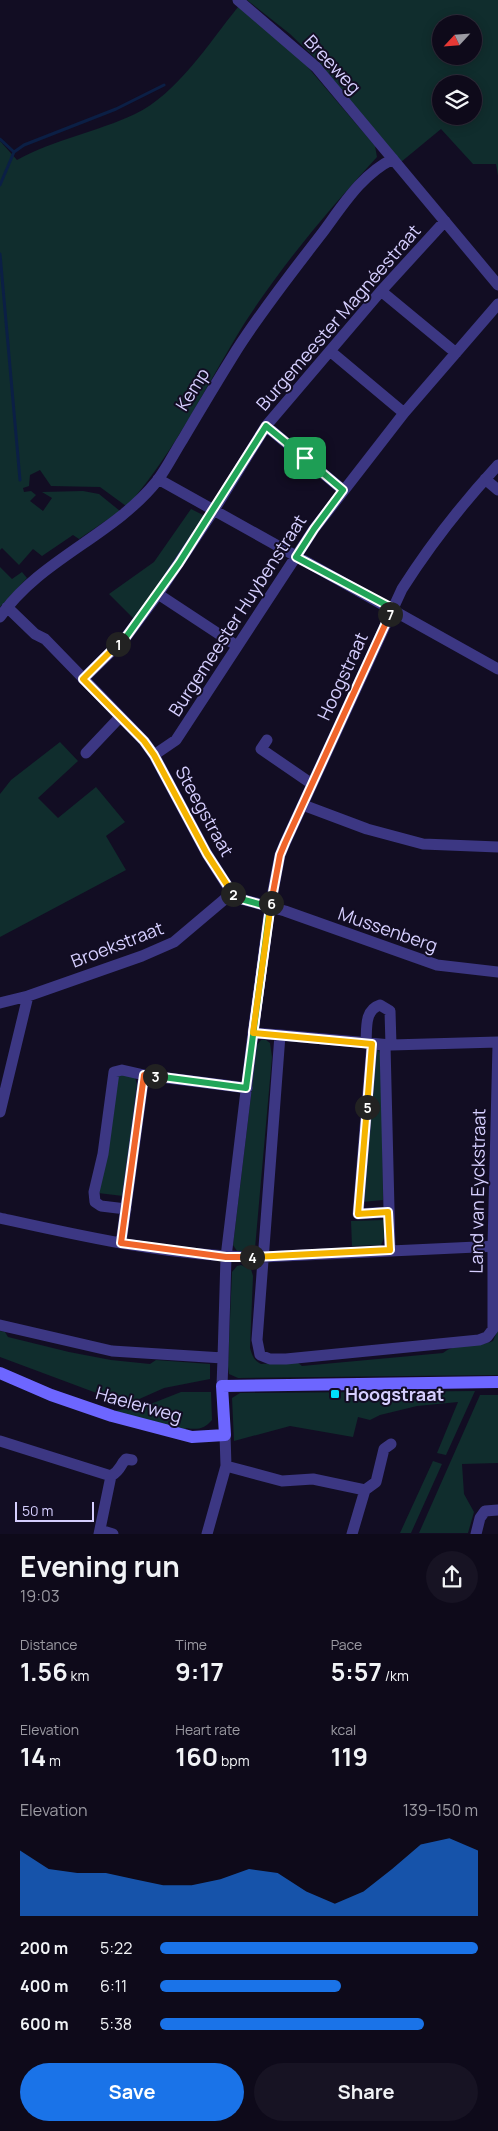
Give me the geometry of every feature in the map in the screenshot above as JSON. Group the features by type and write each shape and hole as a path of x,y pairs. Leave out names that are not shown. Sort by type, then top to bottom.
{"street":[{"name":"Breeweg","path":"238,0 316,67 498,285"},
{"name":"Kemp","path":"0,617 27,586 56,562 111,524 139,501 158,479 238,349 272,299 355,190 378,166 393,159"},
{"name":"Burgemeester Magnéestraat","path":"83,679 126,637 158,594 214,510 266,426 381,291 445,221"},
{"path":"381,291 456,353"},
{"name":"Burgemeester Huybenstraat","path":"154,755 176,740 314,529 343,490 404,413 498,304"},
{"path":"330,351 404,413"},
{"path":"266,426 343,490"},
{"name":"Hoogstraat","path":"223,1358 226,1257 253,1033 270,907 280,855 402,589 426,551 485,479 498,466"},
{"path":"158,479 498,668"},
{"path":"485,479 498,490"},
{"path":"158,594 237,646"},
{"name":"Steegstraat","path":"7,607 35,634 45,639 144,741 154,755 207,854 232,893"},
{"path":"86,753 120,717"},
{"path":"267,740 261,749 312,784"},
{"path":"303,805 367,829 423,844 498,847"},
{"path":"232,893 241,899 270,907"},
{"name":"Broekstraat","path":"0,1003 28,996 142,956 174,942 232,893"},
{"name":"Mussenberg","path":"270,907 437,965 498,972"},
{"path":"0,1112 28,996"},
{"path":"388,1212 358,1214 369,1044 369,1012 380,1004 390,1011 388,1045 388,1212 390,1250"},
{"path":"253,1033 388,1045 498,1044"},
{"path":"262,1258 280,1035"},
{"name":"Land van Eyckstraat","path":"262,1258 257,1340 260,1355 270,1359 286,1360 412,1348 479,1340 487,1337 493,1329 498,1044"},
{"path":"126,1209 101,1206 95,1202 94,1192 103,1154 114,1072 122,1070 144,1075 246,1088"},
{"path":"121,1243 144,1075"},
{"path":"0,1218 92,1239 226,1257 262,1258 495,1246"},
{"path":"0,1325 112,1351 223,1358 222,1386 226,1466 207,1534"},
{"name":"Haelerweg","path":"0,1373 51,1395 112,1416 192,1437 225,1435"},
{"path":"222,1386 498,1382"},
{"path":"0,1441 111,1476"},
{"path":"352,1534 365,1490 376,1482 384,1449 391,1444"},
{"path":"113,1534 100,1532 111,1476 120,1470 126,1459 132,1460"},
{"path":"226,1466 282,1481 313,1478 365,1490"},
{"path":"476,1534 480,1518 485,1511 498,1510"}],"green space":[{"path":"247,0 498,0 498,176 496,164 473,164 441,129 401,162 315,58 290,34"},
{"path":"238,7 295,52 375,146 377,157 324,217 274,280 244,324 162,462 129,504 126,506 100,487 51,486 40,470 30,475 29,486 23,488 24,492 31,491 36,495 30,501 43,511 52,498 42,492 83,491 99,494 120,511 79,539 73,535 42,556 33,549 19,565 2,548 0,550 0,141 17,160 46,146 135,114 165,94 178,81"},
{"path":"191,509 203,515 203,522 134,619 109,594 154,562"},
{"path":"0,567 12,579 22,572 27,578 0,607"},
{"path":"60,742 78,761 38,798 58,818 96,787 125,822 106,836 126,870 0,937 0,794 11,780"},
{"path":"261,1040 266,1040 270,1043 272,1057 255,1248 246,1252 237,1251 233,1245 257,1045"},
{"path":"373,1049 378,1050 382,1057 383,1200 362,1202"},
{"path":"120,1073 135,1077 137,1085 123,1196 98,1193 116,1077"},
{"path":"384,1220 384,1238 381,1245 352,1246 351,1221"},
{"path":"241,1265 251,1269 253,1276 250,1348 255,1359 261,1364 297,1362 302,1366 443,1353 454,1347 493,1341 498,1330 498,1375 238,1378 229,1374 232,1272 237,1266"},
{"path":"0,1331 5,1332 8,1337 111,1360 150,1364 156,1360 210,1364 210,1379 164,1388 137,1400 118,1401 0,1357"},
{"path":"475,1391 446,1455 437,1453 458,1402 417,1406 380,1415 370,1420 358,1417 353,1437 290,1426 234,1441 232,1398 240,1393"},
{"path":"181,1392 211,1392 212,1420 209,1423 200,1428 186,1428 185,1431 114,1411 148,1405"},
{"path":"480,1395 498,1395 498,1463 462,1464 464,1494 474,1512 468,1533 419,1533"},
{"path":"433,1461 442,1464 411,1533 400,1533"}],"waterway":[{"path":"0,185 14,152 24,145 116,109 164,85"},
{"path":"0,139 14,152"},
{"path":"0,254 20,480"}],"place":[{"name":"Hoogstraat","path":"335,1394"}],"route":[{"path":"305,458 266,426 214,510 158,594 126,637 83,679 144,741 154,755 207,854 232,893 241,899 270,907 253,1033 246,1088 144,1075 121,1243 226,1257 262,1258 390,1250 388,1212 358,1214 372,1044 253,1033 262,970 270,907 280,855 392,608 296,557 343,490 305,458"}]}
